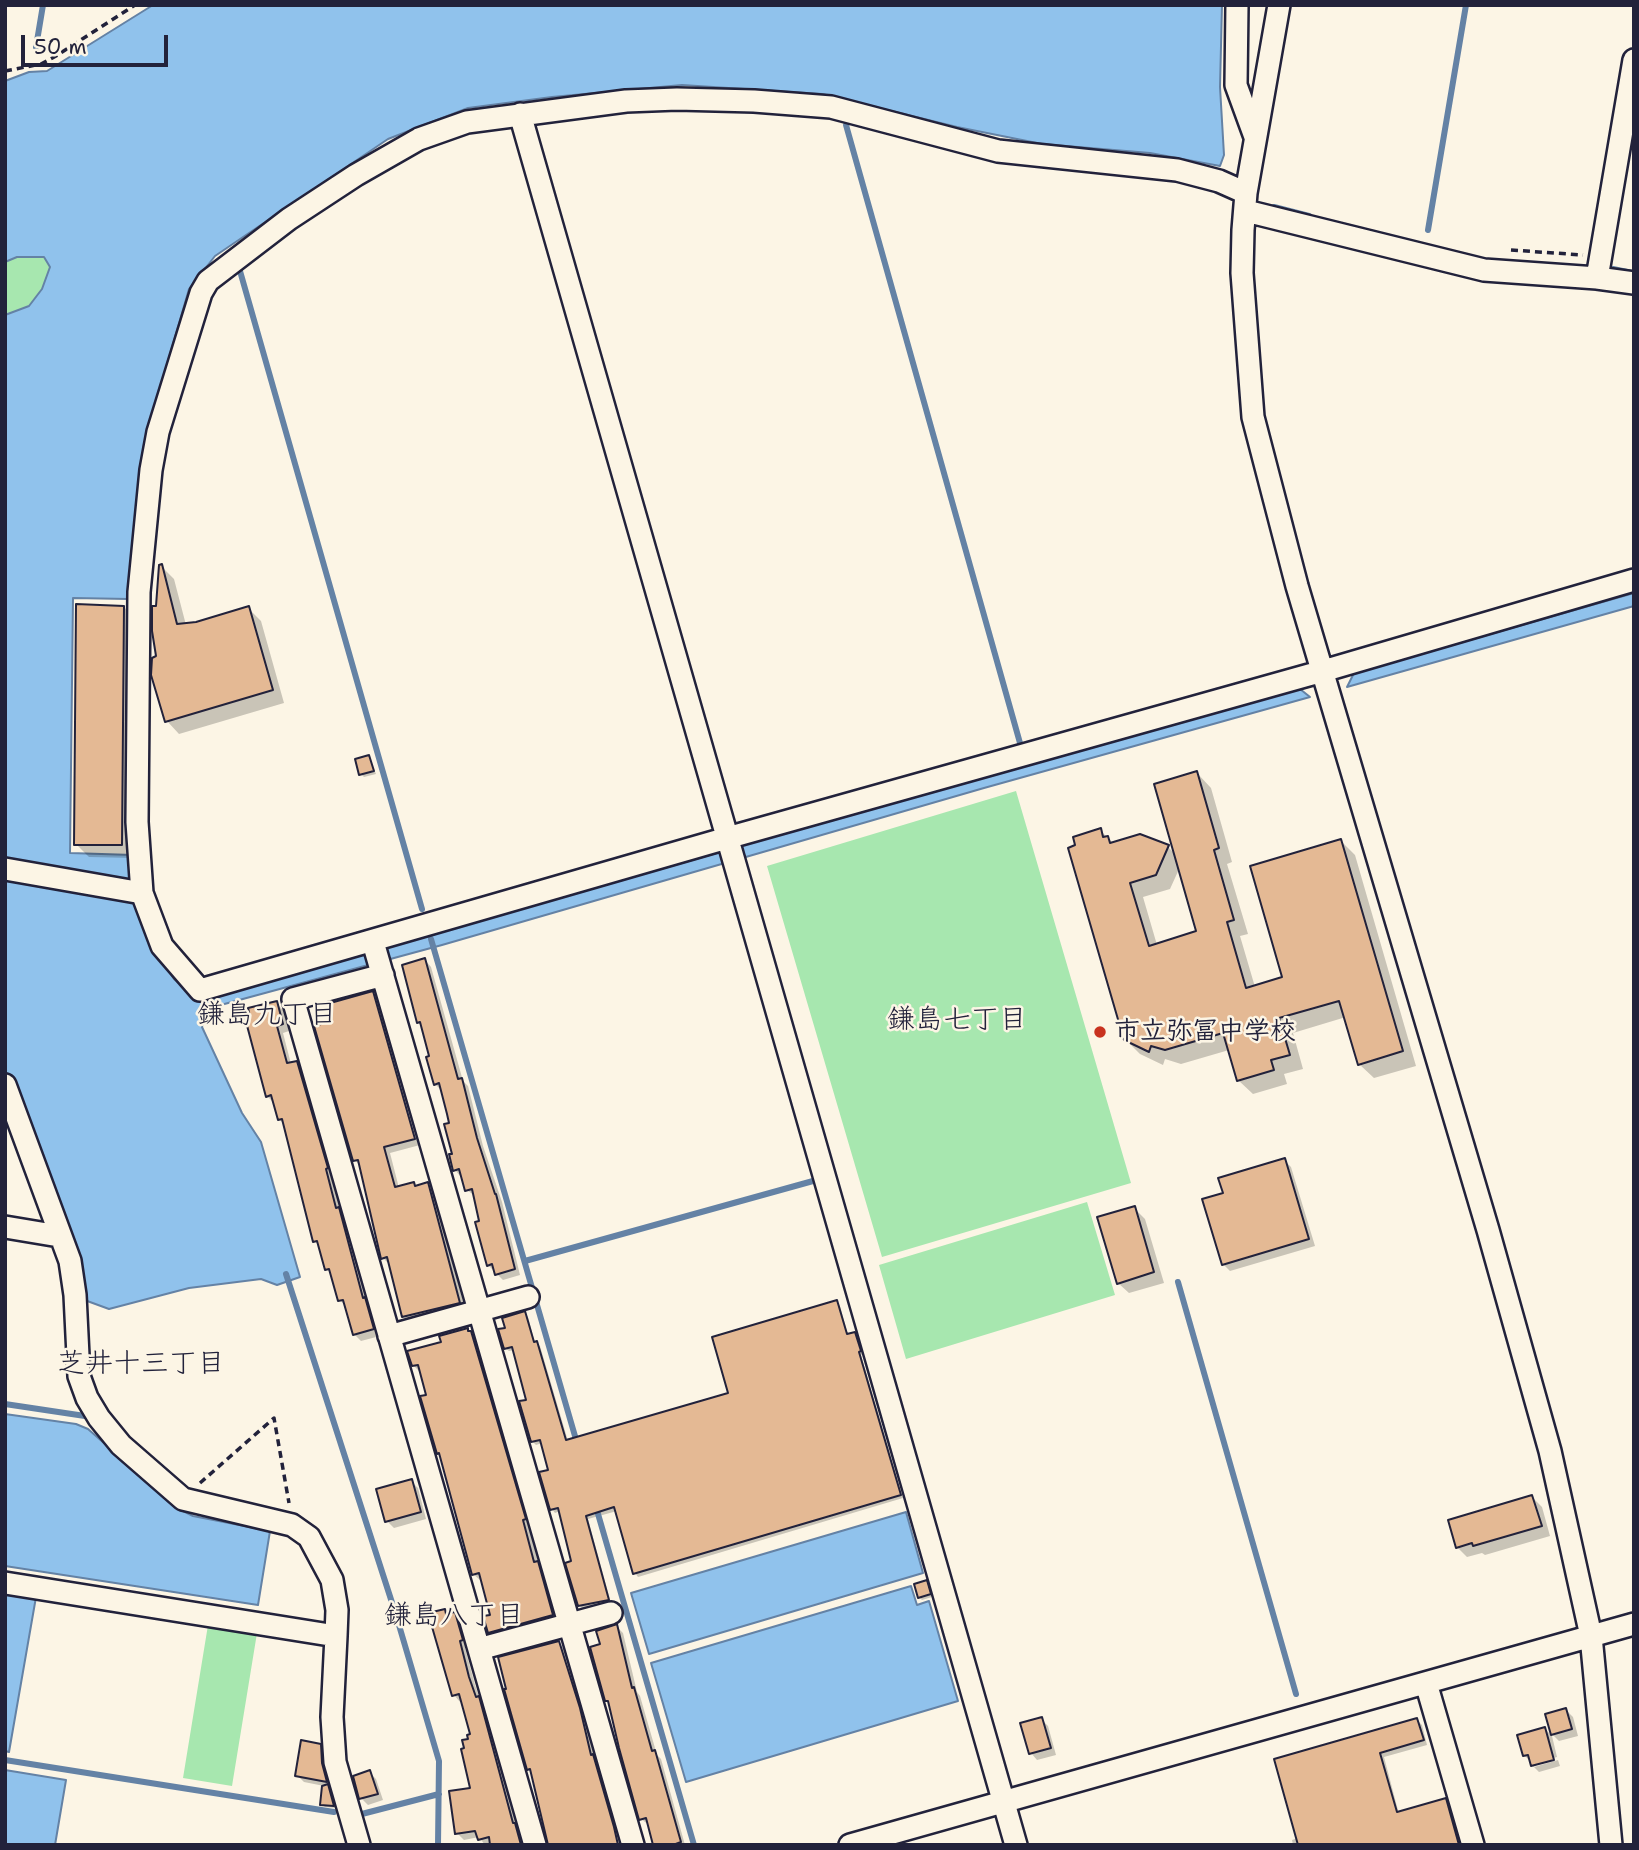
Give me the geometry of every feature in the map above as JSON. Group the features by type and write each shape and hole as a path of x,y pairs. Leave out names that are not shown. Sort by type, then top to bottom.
{"street":[{"path":"1237,5 1237,85 1256,138"},
{"path":"1279,5 1246,202 1242,273 1253,417 1297,586 1484,1216 1550,1451 1591,1636 1611,1845"},
{"path":"1597,278 1634,60"},
{"path":"1634,284 1597,278 1484,270 1246,202 1219,181 1177,170 998,151 831,107 754,101 626,101 467,122 419,139 356,175 289,219 208,281 201,293 158,432 151,470 139,592 136,768 139,892 162,946 200,990 1634,580"},
{"path":"520,114 1016,1845"},
{"path":"5,869 139,892"},
{"path":"373,942 633,1845"},
{"path":"382,971 293,999 535,1845"},
{"path":"5,1085 59,1236 71,1261 79,1376 87,1398 99,1418 121,1445 183,1499 292,1525 309,1538 332,1580 337,1610 332,1706 335,1762 359,1845"},
{"path":"5,1227 59,1236"},
{"path":"389,1336 527,1297"},
{"path":"5,1583 335,1636"},
{"path":"479,1649 611,1613"},
{"path":"850,1845 1634,1624"},
{"path":"1426,1683 1473,1845"}],"path":[{"path":"5,71 41,64 135,5"},
{"path":"1510,250 1600,257"},
{"path":"183,1499 274,1418 292,1525"}],"green space":[{"path":"17,257 44,257 50,267 42,289 29,306 5,315 5,262"},
{"path":"1016,791 1131,1183 882,1257 767,866"},
{"path":"1087,1202 1115,1295 906,1359 879,1265"},
{"path":"208,1625 257,1633 232,1786 183,1778"}],"water":[{"path":"153,5 1222,5 1220,87 1224,155 1220,166 1150,153 1042,144 957,127 822,94 682,85 468,108 388,139 215,256 189,289 144,444 128,599 73,598 70,853 133,855 137,911 147,934 174,979 199,1000 1222,706 1300,689 1310,697 442,945 206,1009 202,1027 242,1113 261,1142 300,1277 277,1285 261,1279 189,1288 109,1309 79,1298 78,1266 5,1070 5,315 29,306 42,289 50,267 44,257 17,257 5,262 5,81 29,72 47,71"},
{"path":"1634,593 1634,606 1347,687 1354,673"},
{"path":"5,1414 76,1424 88,1429 179,1509 193,1516 270,1531 258,1605 5,1566"},
{"path":"906,1512 923,1573 649,1654 631,1593"},
{"path":"911,1586 917,1605 929,1601 958,1701 686,1782 651,1663"},
{"path":"5,1592 36,1597 9,1752 5,1751"},
{"path":"5,1770 66,1780 55,1845 5,1845"}],"building":[{"path":"162,564 177,624 196,622 249,606 273,690 165,722 151,675 152,658 156,656 152,606 156,606 159,565"},
{"path":"76,604 124,606 122,845 74,845"},
{"path":"369,755 374,771 359,775 355,759"},
{"path":"1197,771 1219,848 1214,850 1234,920 1227,922 1246,988 1282,977 1250,866 1341,839 1403,1051 1358,1065 1339,1001 1279,1018 1290,1055 1271,1060 1274,1070 1237,1081 1223,1033 1165,1050 1151,1046 1149,1052 1124,1040 1068,848 1075,845 1073,837 1101,828 1103,837 1108,836 1110,843 1140,834 1169,845 1156,875 1130,883 1149,946 1196,931 1154,784"},
{"path":"425,958 458,1079 462,1078 477,1138 496,1194 515,1269 495,1275 492,1264 487,1266 475,1222 479,1221 472,1189 465,1191 459,1169 453,1171 449,1154 452,1154 444,1124 449,1123 447,1114 439,1083 434,1085 420,1022 417,1023 402,965"},
{"path":"373,991 415,1139 384,1147 395,1187 428,1182 460,1303 402,1317 387,1257 381,1259 358,1160 353,1161 314,1026 321,1024 316,1007"},
{"path":"277,1001 283,1024 277,1026 287,1063 297,1061 328,1168 326,1169 336,1208 339,1207 374,1329 353,1335 343,1300 338,1301 329,1269 325,1270 317,1241 313,1242 282,1119 278,1120 271,1095 266,1097 245,1018 250,1017 248,1008"},
{"path":"1285,1158 1309,1239 1222,1265 1202,1199 1223,1193 1218,1178"},
{"path":"1135,1206 1154,1272 1117,1284 1097,1217"},
{"path":"837,1300 847,1334 855,1332 901,1495 633,1574 614,1507 586,1516 609,1600 578,1606 565,1563 571,1561 558,1508 550,1510 539,1472 548,1470 540,1440 531,1442 519,1401 526,1400 512,1347 504,1349 498,1329 505,1328 502,1318 525,1311 534,1342 537,1341 566,1440 728,1393 712,1337"},
{"path":"468,1328 526,1519 523,1520 534,1562 538,1561 553,1615 488,1633 483,1616 490,1615 479,1573 472,1575 439,1453 437,1454 420,1396 426,1395 418,1365 412,1366 407,1351 441,1342 439,1336"},
{"path":"412,1479 421,1512 385,1522 376,1489"},
{"path":"1532,1495 1542,1526 1473,1546 1472,1543 1456,1548 1448,1520"},
{"path":"927,1580 931,1594 918,1598 914,1584"},
{"path":"445,1609 446,1614 455,1612 469,1677 476,1697 479,1696 521,1845 490,1845 489,1837 478,1840 475,1831 455,1834 449,1791 470,1788 461,1749 464,1748 462,1740 468,1739 467,1735 470,1734 459,1694 452,1696 428,1613"},
{"path":"617,1624 632,1688 634,1687 652,1751 655,1750 681,1842 673,1845 653,1845 646,1818 639,1820 608,1701 605,1701 590,1647 600,1644 596,1631"},
{"path":"559,1641 618,1845 548,1845 530,1769 527,1770 504,1689 498,1657"},
{"path":"1566,1708 1572,1729 1551,1735 1545,1714"},
{"path":"1042,1717 1051,1748 1029,1754 1020,1723"},
{"path":"1417,1718 1424,1740 1380,1753 1397,1812 1446,1798 1459,1845 1298,1845 1274,1759"},
{"path":"1545,1727 1554,1760 1531,1766 1528,1755 1523,1756 1517,1735"},
{"path":"301,1740 321,1744 327,1782 295,1776"},
{"path":"370,1770 378,1794 359,1799 353,1776"},
{"path":"328,1784 334,1806 320,1805 322,1786"}],"waterway":[{"path":"36,47 43,5"},
{"path":"1428,230 1466,5"},
{"path":"849,121 846,125 1020,743"},
{"path":"1274,207 1309,216"},
{"path":"1613,269 1632,273"},
{"path":"240,271 422,909"},
{"path":"431,939 577,1443"},
{"path":"525,1261 813,1181"},
{"path":"286,1274 396,1615 439,1761 438,1845"},
{"path":"1178,1282 1296,1694"},
{"path":"5,1404 85,1416"},
{"path":"596,1507 694,1845"},
{"path":"5,1760 334,1812"},
{"path":"358,1815 439,1794"}],"place":[{"name":"市立弥冨中学校","path":"1100,1032"}],"district":[{"name":"鎌島九丁目","path":"267,1016"},
{"name":"鎌島七丁目","path":"957,1021"},
{"name":"芝井十三丁目","path":"141,1365"},
{"name":"鎌島八丁目","path":"454,1617"}]}
